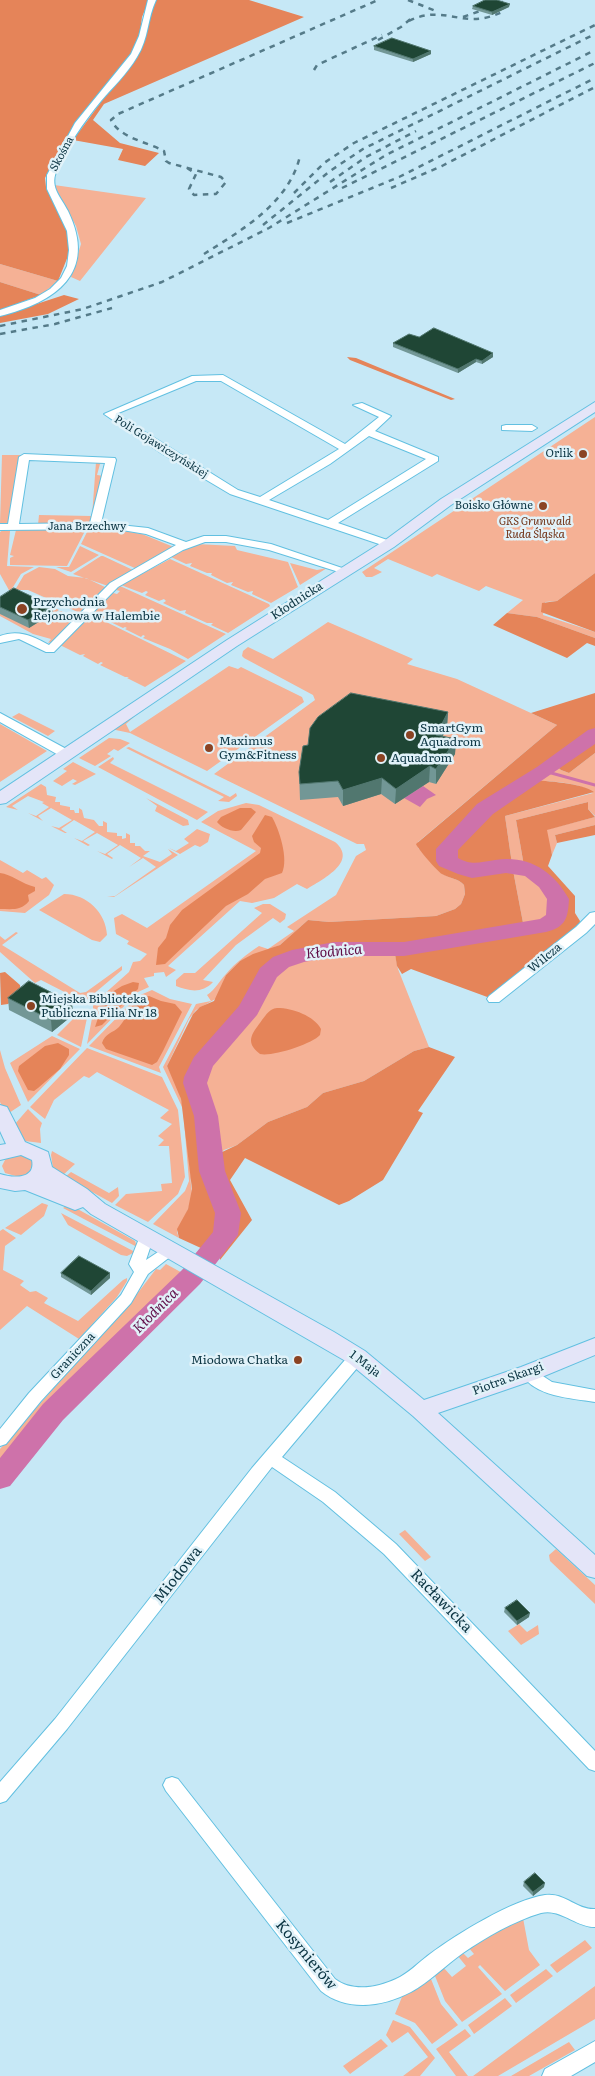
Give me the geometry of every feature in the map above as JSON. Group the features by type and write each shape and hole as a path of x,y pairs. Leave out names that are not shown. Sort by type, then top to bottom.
{"main road":[{"name":"1 Maja","path":"35,1177 71,1202 98,1209"}],"street":[{"name":"Skośna","path":"0,313 44,298 61,284 68,271 75,245 70,227 50,186 50,175 71,136 134,55 144,34 145,16 152,0"},
{"name":"Poli Gojawiczyńskiej","path":"346,449 223,378 196,378 109,414 165,451 234,492 389,544"},
{"path":"261,501 346,449 369,432 386,416 358,405"},
{"name":"Kłodnicka","path":"0,799 232,643 389,544 446,502 595,406"},
{"path":"506,428 532,428"},
{"path":"329,524 434,458 369,432"},
{"path":"13,527 24,457 112,460 95,525"},
{"name":"Jana Brzechwy","path":"0,527 95,525 140,529 185,545"},
{"path":"0,640 8,636 21,636 50,650 114,585 185,545 204,539 226,539 271,547 346,571"},
{"path":"0,717 66,754"},
{"name":"Wilcza","path":"494,999 581,930 595,916"},
{"path":"0,1112 9,1150 31,1150 40,1157 35,1177 12,1184 0,1181"},
{"name":"1 Maja","path":"98,1209 357,1357 421,1410 595,1569"},
{"name":"Graniczna","path":"142,1270 137,1264 137,1260 147,1236"},
{"name":"Graniczna","path":"0,1440 35,1398 126,1299 138,1282 142,1270 174,1252"},
{"name":"Piotra Skargi","path":"421,1410 529,1373 595,1346"},
{"name":"Miodowa","path":"0,1795 61,1724 271,1458 357,1357"},
{"path":"529,1373 548,1387 595,1396"},
{"name":"Racławicka","path":"271,1458 329,1497 390,1549 595,1763"},
{"name":"Kosynierów","path":"172,1785 328,1985 339,1994 360,1996 396,1989 405,1985 458,1944 502,1921 547,1903 566,1906 580,1918 595,1918"},
{"path":"552,2076 595,2051"}],"green space":[{"path":"54,185 146,198 80,281 71,277 81,244 76,226"},
{"path":"0,264 58,281 41,295 0,282"},
{"name":"GKS Grunwald Ruda Śląska","path":"595,417 595,573 557,601 545,602 543,615 595,632 595,638 537,617 507,613 523,600 486,586 479,591 437,574 432,577 388,559 374,568 382,572 372,577 366,577 362,572"},
{"path":"2,455 22,455 9,522 2,526 0,523"},
{"path":"78,460 107,462 100,464 97,475 104,476 92,520 88,523 38,525 39,515 92,516 96,462 74,462"},
{"path":"111,529 142,534 176,548 137,569 81,544 88,530"},
{"path":"3,530 10,531 7,566 34,567 21,574 10,592 0,574 0,532"},
{"path":"16,530 85,531 67,566 10,565 10,558 14,556 10,555"},
{"path":"196,544 235,546 237,550 288,562 298,587 271,603 252,594 253,591 248,592 231,585 233,582 227,583 211,575 212,573 207,573 190,566 192,563 186,564 171,557"},
{"path":"80,546 99,555 71,572 56,567 69,567"},
{"path":"101,556 133,570 108,586 73,574"},
{"path":"170,559 270,606 228,633 211,625 213,623 207,623 185,613 186,610 180,611 163,603 166,601 164,599 159,601 145,595 148,592 146,591 142,593 121,585"},
{"path":"290,563 317,570 327,568 300,585"},
{"path":"39,567 55,569 68,576 86,578 107,588 80,613 28,590 15,590 24,575"},
{"path":"120,586 226,634 188,659 143,638 145,636 143,635 141,637 125,629 127,628 125,627 123,628 92,613 113,593 117,594 120,591 116,590"},
{"path":"41,601 59,610 53,614 61,611 75,618 54,641 48,643 51,639 33,634 0,616 0,602"},
{"path":"90,615 186,661 145,687 127,678 129,677 125,677 100,665 103,663 101,662 98,664 83,656 85,654 80,655 60,645"},
{"path":"328,622 413,659 407,664 457,679 557,725 418,842 418,848 439,871 464,885 465,894 461,904 455,909 436,916 329,922 308,920 280,945 240,961 226,975 217,998 196,1010 189,1019 167,1066 179,1092 183,1109 163,1067 196,1004 211,1001 207,995 233,966 246,955 259,946 268,949 294,931 287,927 336,895 356,856 366,850 364,844 357,844 214,774 315,700 313,695 244,658 242,656 243,651 248,647 273,659"},
{"path":"229,666 238,669 241,667 302,697 304,702 207,771 130,733 111,729 136,715 126,724 130,732"},
{"path":"19,713 55,731 48,736 12,717"},
{"path":"0,724 47,751 0,782"},
{"path":"109,738 120,739 130,743 118,751 114,749 107,754 111,756 95,766 79,758"},
{"path":"129,747 230,797 236,793 237,796 229,802 218,801 224,797 126,748"},
{"path":"595,753 595,816 588,809 588,802 516,820 524,866 512,864 505,816 593,793 572,784 531,780 555,765 569,773"},
{"path":"113,757 114,759 110,763 208,812 197,820 98,767"},
{"path":"73,762 96,774 75,785 72,784 77,781 73,779 62,786 53,781 67,771 63,769"},
{"path":"41,784 46,787 47,795 56,797 55,802 60,802 60,805 70,807 70,810 74,810 75,813 79,813 79,808 82,810 84,818 94,820 99,826 103,826 103,821 107,823 107,832 117,833 117,836 122,836 122,839 126,838 126,833 130,835 130,843 135,843 135,846 140,846 145,851 150,851 143,856 160,862 172,854 168,849 178,855 114,897 107,897 115,896 156,867 143,858 129,867 141,858 120,845 107,854 112,859 97,851 105,854 118,845 97,833 83,841 90,845 88,846 74,838 82,841 95,832 74,820 61,829 67,833 51,826 59,828 72,820 51,808 38,816 43,821 28,813 36,816 49,807 42,803 44,802 28,796 12,806 18,810 6,807"},
{"path":"146,798 188,820 189,825 183,826 155,811 157,806"},
{"path":"246,803 259,805 335,842 341,849 343,857 340,863 335,870 307,889 297,884 274,898 252,903 240,901 168,966 176,970 166,977 164,972 154,973 154,976 144,978 149,987 138,992 87,1044 93,1004 129,972 133,962 140,961 147,954 127,944 129,941 116,934 114,918 122,914 147,928 256,851 201,822 218,811"},
{"path":"595,817 595,825 555,835 557,843 552,855 545,830"},
{"path":"197,829 210,834 208,842 200,847 195,845 180,854 169,848 176,851 189,843 184,839"},
{"path":"0,860 23,873 27,870 42,879 46,877 54,885 49,895 25,913 0,911"},
{"path":"512,865 522,867 540,876 552,889 557,907 556,918 545,924 524,928"},
{"path":"64,894 80,897 94,906 99,912 106,927 107,935 100,942 92,940 39,910"},
{"path":"263,904 270,904 286,914 285,919 280,923 273,918 236,945 203,980 213,982 209,986 195,990 176,986 176,980 184,973 195,973 262,913 254,908"},
{"path":"16,932 18,933 2,945 80,993 86,992 122,966 122,970 84,1002 41,980 35,983 0,952 0,936 5,940"},
{"path":"357,951 395,954 398,969 429,1047 414,1051 364,1081 323,1093 307,1107 268,1122 237,1145 224,1150 217,1157 211,1116 199,1081 202,1067 247,1019 267,979 276,968 298,957 329,952"},
{"path":"152,990 170,999 192,1004 159,1067 161,1073 89,1046 138,996"},
{"path":"88,1013 81,1047 57,1035 75,1017 82,1019"},
{"path":"52,1036 80,1049 28,1102 10,1063"},
{"path":"87,1048 162,1077 178,1110 185,1177 178,1194 148,1222 115,1205 126,1194 162,1191 161,1184 172,1183 169,1146 158,1146 164,1140 158,1136 172,1124 160,1118 169,1110 97,1072 89,1078 84,1076 54,1100 45,1119 30,1107"},
{"path":"0,1050 5,1068 21,1105 6,1115 0,1102"},
{"path":"28,1109 42,1123 40,1129 41,1143 25,1141 15,1124"},
{"path":"183,1109 192,1194 188,1209 177,1232 179,1238 153,1224 185,1191 189,1181"},
{"path":"52,1151 75,1164 62,1176 53,1168"},
{"path":"22,1154 33,1162 29,1173 19,1177 5,1173 2,1166 6,1158"},
{"path":"71,1172 109,1193 118,1187 119,1196 112,1203 65,1177"},
{"path":"42,1203 48,1205 44,1216 21,1235 5,1228"},
{"path":"66,1206 74,1207 135,1241 137,1247 63,1208"},
{"path":"61,1213 135,1252 127,1256 121,1255 68,1225"},
{"path":"3,1229 16,1238 5,1246 3,1270 24,1281 20,1285 30,1292 36,1291 48,1298 44,1303 78,1321 123,1280 127,1278 127,1281 117,1297 79,1339 27,1306 0,1330 0,1231"},
{"path":"166,1264 188,1276 52,1411 0,1475 0,1449 137,1294 156,1269 160,1270"},
{"path":"405,1530 431,1557 425,1561 399,1534"},
{"path":"556,1549 595,1585 595,1604 550,1561 549,1555"},
{"path":"519,1624 527,1632 538,1625 539,1634 521,1645 508,1631"},
{"path":"523,1918 529,1950 540,1965 505,1991 480,1965 478,1967 502,1994 462,2022 445,2001 433,1971 443,1967 452,1977 466,1966 457,1955 462,1952 468,1958 474,1954 468,1947"},
{"path":"585,1940 592,1948 557,1973 550,1965"},
{"path":"546,1969 553,1976 516,2003 510,1995"},
{"path":"429,1974 441,2004 458,2025 432,2044 415,2023 395,2014 404,1992"},
{"path":"595,1986 595,2019 498,2076 473,2076"},
{"path":"505,1998 512,2006 474,2034 468,2025"},
{"path":"393,2020 410,2027 435,2058 420,2076 403,2076 428,2057 408,2032 392,2043 386,2035"},
{"path":"465,2029 471,2036 449,2052 468,2076 456,2076 436,2049"},
{"path":"381,2039 388,2046 350,2074 343,2066"},
{"path":"569,2042 575,2050 529,2076 511,2076"}],"shaded area":[{"path":"0,0 149,0 142,17 140,33 135,48 127,62 64,140 45,178 46,187 66,227 69,245 68,256 58,281 0,264"},
{"path":"155,0 249,0 304,17 104,104 93,120 120,143 159,153 145,166 118,160 123,149 73,140 141,48"},
{"path":"0,282 41,295 0,310"},
{"path":"64,295 79,299 48,314 0,323 0,316"},
{"path":"347,357 356,358 455,399 451,400 350,360"},
{"path":"595,573 595,632 541,612 542,603 557,601"},
{"path":"507,613 537,617 595,638 595,646 587,643 567,658 493,625"},
{"path":"595,693 595,734 544,771 485,809 446,848 447,861 463,868 487,869 512,865 524,928 393,948 332,948 299,953 279,960 265,972 246,1009 194,1065 189,1079 200,1119 205,1173 216,1215 214,1233 203,1249 179,1238 177,1229 188,1209 192,1189 181,1099 167,1066 193,1014 200,1007 214,1001 226,975 240,961 253,954 280,945 308,920 329,922 436,916 455,909 461,904 465,894 464,885 440,872 416,844 557,725 531,713"},
{"path":"595,736 595,753 569,773 555,765"},
{"path":"531,780 582,786 594,792 505,816 512,864 472,869 448,861 448,849 486,809"},
{"path":"423,786 436,795 427,799 420,807 404,798"},
{"path":"588,802 588,809 595,817 547,830 552,855 548,866 575,896 575,913 580,921 579,925 490,998 411,969 402,974 397,966 395,954 546,926 558,918 558,901 551,886 546,879 524,866 516,820"},
{"path":"240,808 251,808 256,812 241,830 228,829 217,822 221,817"},
{"path":"265,815 272,817 280,836 284,852 282,873 265,879 248,894 226,906 165,964 156,965 158,948 166,938 170,925 182,910 260,853 261,848 254,842 252,836"},
{"path":"595,825 595,835 557,843 555,835"},
{"path":"0,873 35,887 35,891 28,895 29,901 26,904 16,909 0,909"},
{"path":"5,972 20,985 21,992 8,1004 1,1005 0,973"},
{"path":"133,982 139,983 138,989 102,1025 95,1027 99,1008 107,995"},
{"path":"149,996 175,1004 182,1012 157,1062 152,1065 106,1049 102,1043 107,1035 119,1027 131,1008 139,1000"},
{"path":"272,1009 296,1011 313,1020 321,1029 320,1035 316,1039 292,1049 273,1054 260,1054 252,1045 252,1037 267,1014"},
{"path":"58,1043 69,1049 69,1055 60,1069 38,1088 34,1091 28,1090 18,1071 19,1066 45,1046"},
{"path":"429,1047 455,1057 418,1111 423,1113 383,1180 339,1205 245,1158 230,1180 252,1220 220,1260 219,1253 233,1230 235,1216 232,1198 217,1168 217,1157 220,1153 237,1145 268,1122 307,1107 323,1093 364,1081 414,1051"}],"building":[{"path":"485,0 497,0 510,4 492,12 473,6"},
{"path":"392,38 431,51 413,59 374,46"},
{"path":"434,328 493,353 482,361 476,359 458,369 393,343 409,334 419,337"},
{"path":"14,588 52,606 28,620 0,607 0,597"},
{"name":"Aquadrom","path":"351,693 448,712 436,735 456,739 436,769 430,766 396,789 382,778 343,790 338,781 300,784 299,772 303,746 308,745 310,728 318,717"},
{"path":"29,981 72,1003 51,1020 8,998"},
{"path":"79,1256 110,1273 91,1291 61,1273"},
{"path":"517,1600 530,1613 517,1621 505,1608"},
{"path":"535,1873 545,1883 533,1892 524,1882"}],"waterway":[{"name":"Kłodnica","path":"0,1478 53,1412 191,1277 225,1235 228,1225 228,1213 212,1171 206,1116 195,1083 202,1063 249,1010 268,973 281,962 300,955 334,949 404,949 546,925 557,918 558,899 547,882 540,876 532,871 515,866 472,871 447,861 447,849 485,809 544,771 595,734"},
{"path":"544,771 595,785"}],"railway":[{"path":"187,168 196,174 189,189 194,195 216,194 226,182 221,177 169,163 166,161 164,151 127,135 115,126 111,120 118,114 378,0"},
{"path":"408,0 436,11"},
{"path":"498,4 506,0"},
{"path":"463,17 480,11"},
{"path":"409,21 422,16 433,15 476,19 502,12"},
{"path":"378,40 401,27 414,16"},
{"path":"294,193 324,163 354,143 595,25"},
{"path":"263,225 330,171 363,149 595,34"},
{"path":"314,70 317,65 382,35"},
{"path":"0,326 83,309 162,282 269,228 386,155 595,50"},
{"path":"342,188 595,63"},
{"path":"287,223 399,177 595,78"},
{"path":"391,188 442,166 595,87"},
{"path":"330,182 366,157 416,131"},
{"path":"204,254 248,225 275,201 286,188 300,156"},
{"path":"0,334 55,324 112,308"}],"place":[{"name":"Orlik","path":"583,454"},
{"name":"Boisko Główne","path":"543,506"},
{"name":"Przychodnia Rejonowa w Halembie","path":"22,609"},
{"name":"SmartGym Aquadrom","path":"410,735"},
{"name":"Maximus Gym&Fitness","path":"209,748"},
{"name":"Aquadrom","path":"381,758"},
{"name":"Miejska Biblioteka Publiczna Filia Nr 18","path":"31,1006"},
{"name":"Miodowa Chatka","path":"298,1360"}]}
